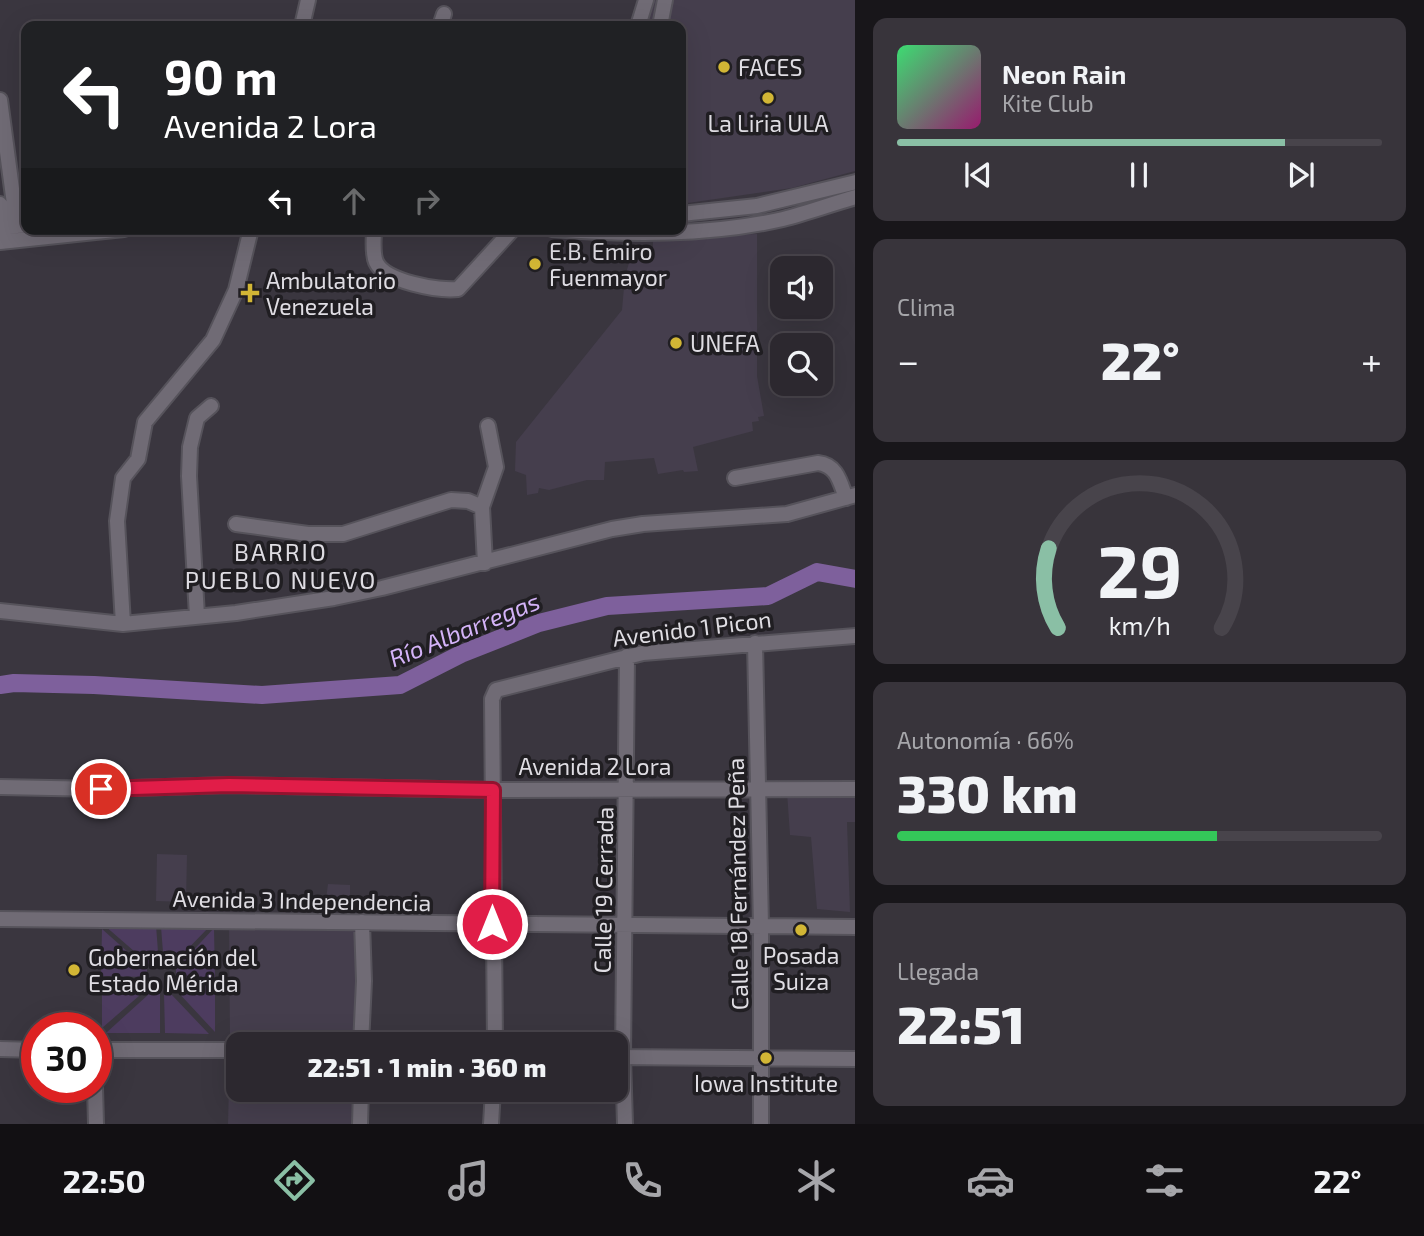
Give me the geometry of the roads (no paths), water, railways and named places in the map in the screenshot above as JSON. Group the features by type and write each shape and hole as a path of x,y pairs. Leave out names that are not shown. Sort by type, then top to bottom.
{"street":[{"path":"303,21 308,0"},
{"path":"640,21 646,0"},
{"path":"661,21 665,0"},
{"path":"0,100 9,229"},
{"path":"686,213 757,206 855,182"},
{"path":"686,230 721,229 784,218 855,197"},
{"path":"0,204 9,229"},
{"path":"123,624 117,521 123,478 138,459 145,422 213,340 236,290 250,235"},
{"path":"374,235 375,260 380,269 402,281 448,290 458,289 508,235"},
{"path":"197,616 189,476 190,447 197,418 211,406"},
{"path":"485,563 482,507 496,467 488,426"},
{"path":"0,611 123,624 236,613 334,598 485,563 612,529 643,524 787,514 851,496 834,470 826,464 818,463 735,478"},
{"path":"236,524 308,534 344,534 451,500 468,501 482,507"},
{"name":"Avenido 1 Picon","path":"493,790 492,699 496,690 627,656 855,636"},
{"name":"Calle 18 Fernández Peña","path":"755,643 761,926 761,1124"},
{"name":"Calle 19 Cerrada","path":"621,1032 625,923 627,656"},
{"name":"Avenida 2 Lora","path":"0,787 101,789 229,785 493,790 855,789"},
{"path":"101,789 101,810"},
{"path":"493,790 492,924 495,1032"},
{"name":"Avenida 3 Independencia","path":"0,919 855,927"},
{"path":"362,922 364,981 362,1032"},
{"path":"0,1049 21,1050"},
{"path":"112,1051 226,1050"},
{"path":"628,1057 855,1059"},
{"path":"360,1124 361,1102"},
{"path":"491,1124 492,1102"},
{"name":"Calle 19 Cerrada","path":"623,1102 625,1124"},
{"path":"95,1103 96,1124"}],"waterway":[{"name":"Río Albarregas","path":"0,685 94,685 262,695 400,685 461,654 539,623 607,606 768,596 817,572 855,579"}],"place":[{"name":"FACES","path":"724,67"},
{"name":"La Liria ULA","path":"768,98"},
{"name":"E.B. Emiro Fuenmayor","path":"535,264"},
{"name":"Ambulatorio Venezuela","path":"250,293"},
{"name":"UNEFA","path":"676,343"},
{"name":"Posada Suiza","path":"801,930"},
{"name":"Gobernación del Estado Mérida","path":"74,970"},
{"name":"Iowa Institute","path":"766,1058"}],"district":[{"name":"BARRIO PUEBLO NUEVO","path":"281,565"}]}
